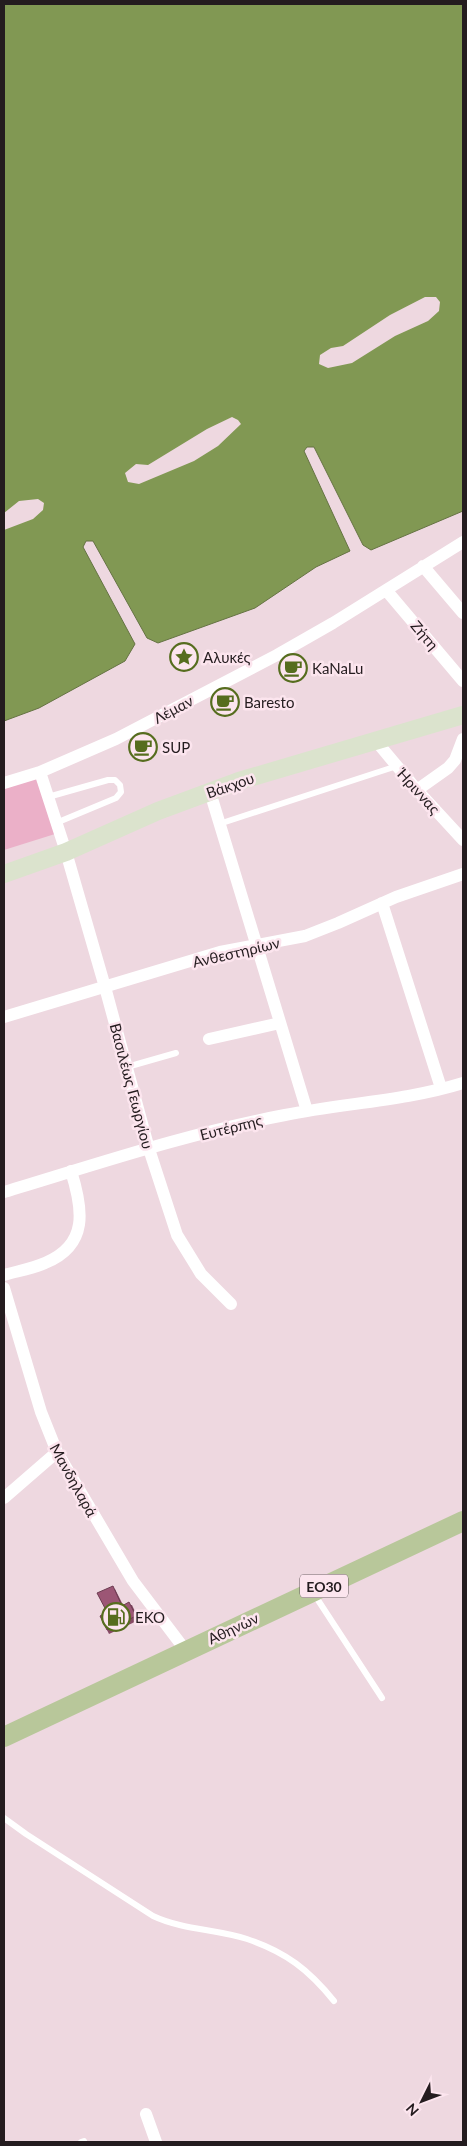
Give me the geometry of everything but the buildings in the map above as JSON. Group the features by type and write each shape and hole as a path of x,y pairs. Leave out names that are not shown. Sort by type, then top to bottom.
{"main road":[{"name":"Αθηνών","path":"4,1737 463,1521"}],"street":[{"name":"Λέμαν","path":"4,783 40,772 116,739 277,655 333,623 463,542"},
{"path":"423,566 463,613"},
{"name":"Ζήτη","path":"386,590 463,681"},
{"name":"Βάκχου","path":"4,874 66,852 158,811 239,781 463,715"},
{"path":"417,790 448,768 455,760 463,739"},
{"name":"Ήριννας","path":"376,741 417,790 463,840"},
{"name":"Βασιλέως Γεωργίου","path":"40,772 66,852 149,1149 180,1243 201,1274 231,1304"},
{"path":"210,792 307,1111"},
{"name":"Ανθεστηρίων","path":"4,1017 220,952 305,936 338,924 382,903 463,874"},
{"path":"382,903 441,1088"},
{"path":"209,1039 280,1023"},
{"name":"Ευτέρπης","path":"4,1192 234,1125 307,1111 384,1100 463,1083"},
{"path":"4,1275 44,1264 58,1257 74,1240 81,1220 81,1210 71,1172"},
{"name":"Μανδηλαρά","path":"4,1288 6,1306 46,1426 57,1452 130,1575 186,1651"},
{"path":"4,1498 57,1452"},
{"path":"146,2114 156,2142"}],"lane":[{"path":"220,824 397,766"},
{"path":"48,797 108,780 116,780 120,786 121,792 116,798 56,822"},
{"path":"127,1067 176,1053"},
{"path":"312,1592 382,1698"},
{"path":"4,1818 34,1840 153,1916 169,1923 247,1939 285,1956 305,1969 334,2001"}],"shaded area":[{"path":"4,4 463,4 463,511 371,550 363,545 314,447 307,447 304,451 350,551 316,567 255,608 158,643 147,638 93,541 86,541 83,547 135,644 125,661 39,708 4,721"},
{"path":"38,777 55,834 4,850 4,788"}],"pier":[{"path":"425,297 436,297 440,302 439,311 428,321 395,336 352,363 328,368 319,364 320,355 331,348 343,346 390,315"},
{"path":"232,417 241,424 218,446 194,461 139,484 128,482 125,473 136,464 148,465 207,429"},
{"path":"38,499 44,503 43,510 33,519 4,530 4,513 19,501"}],"place":[{"name":"Αλυκές","path":"184,657"},
{"name":"KaNaLu","path":"293,668"},
{"name":"Baresto","path":"225,702"},
{"name":"SUP","path":"143,747"},
{"name":"EKO","path":"116,1617"}]}
